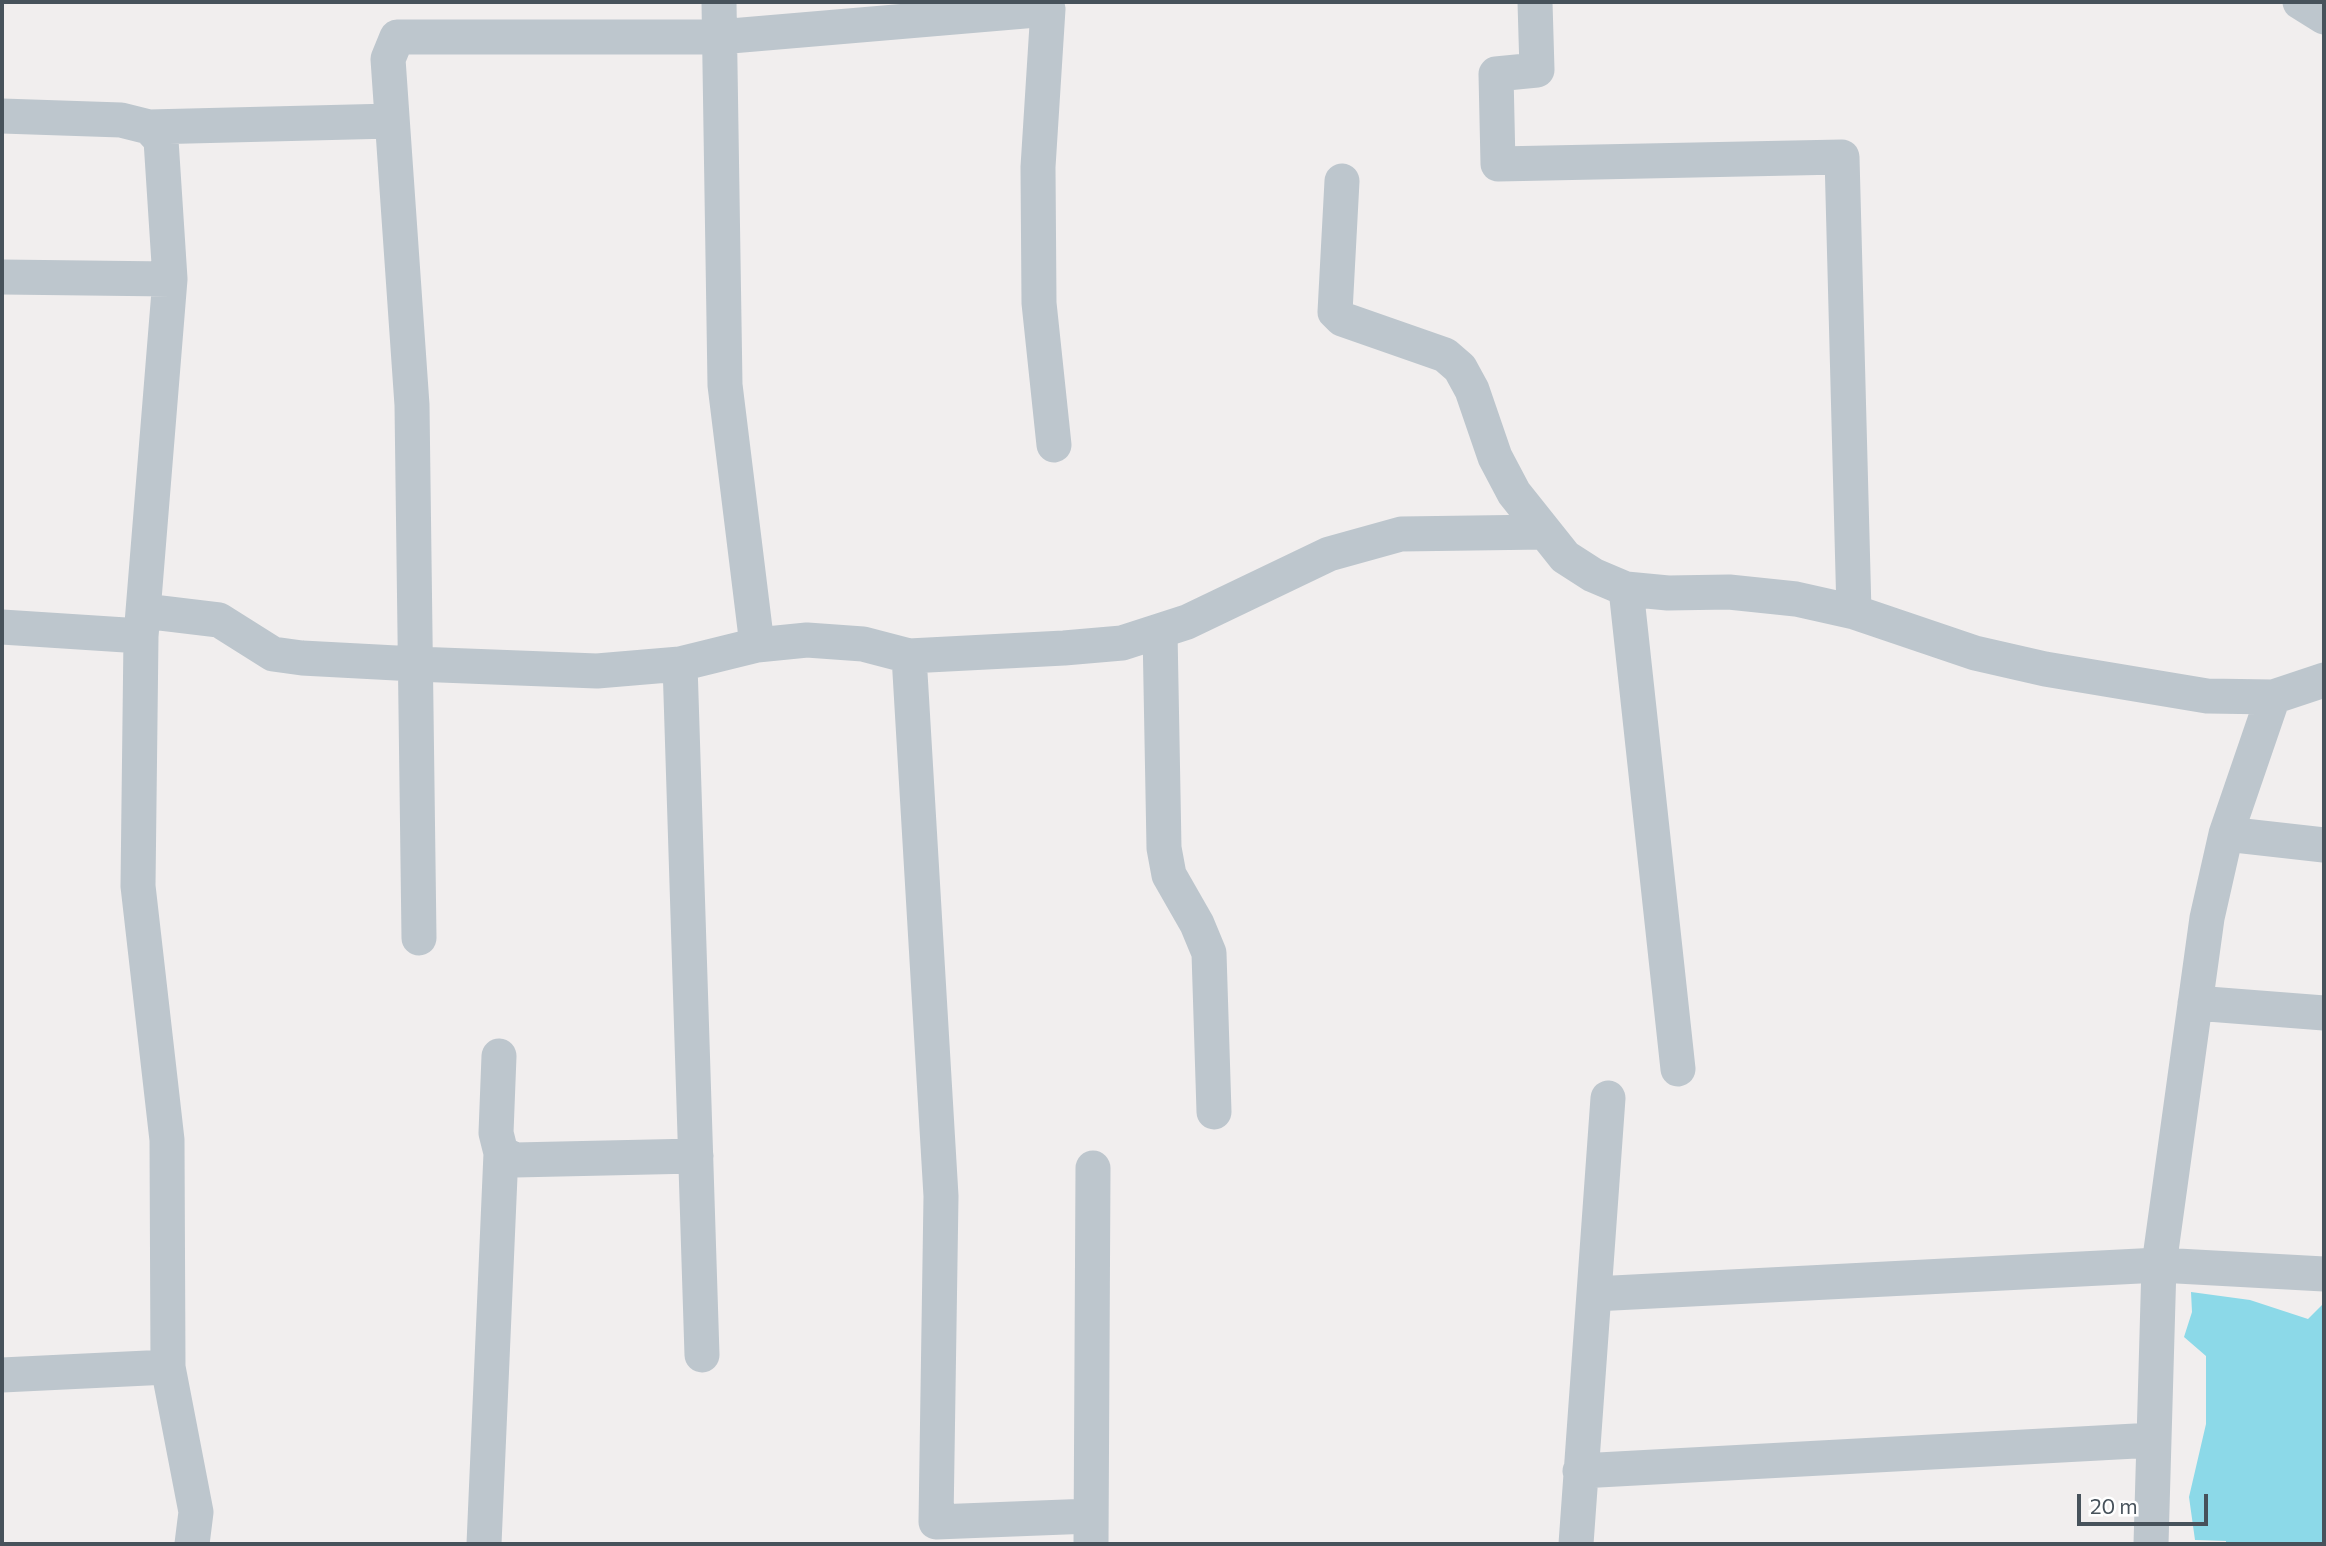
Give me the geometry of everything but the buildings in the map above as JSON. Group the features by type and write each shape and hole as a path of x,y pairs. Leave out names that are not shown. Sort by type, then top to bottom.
{"street":[{"path":"719,2 725,385 757,645"},
{"path":"1535,2 1538,70 1496,74 1498,164 1842,157 1854,612"},
{"path":"2300,2 2324,17"},
{"path":"419,938 412,405 388,59 397,37 719,37 1048,5 1038,167 1038,289 1054,445"},
{"path":"2,116 121,120 149,127 392,121"},
{"path":"149,127 161,140 170,279 143,623 138,886 167,1140 168,1367 196,1512 192,1544"},
{"path":"1342,181 1335,312 1342,318 1445,355 1460,368 1472,390 1495,457 1514,493 1565,557 1593,575 1626,589 1668,593 1728,592 1796,599 1854,612 1975,653 2045,669 2207,696 2273,697 2324,680"},
{"path":"2,277 170,279"},
{"path":"2,627 219,620 273,654 302,658 597,671 680,664 757,645 807,640 852,643 909,656 1122,643 1187,622 1329,554 1401,534 1545,532"},
{"path":"1626,589 1678,1069"},
{"path":"1160,631 1164,848 1169,875 1192,914 1209,953 1214,1112"},
{"path":"909,656 941,1196 936,1522 1091,1530 1093,1168"},
{"path":"680,664 702,1354"},
{"path":"2151,1544 2159,1265 2207,918 2226,834 2273,697"},
{"path":"2226,834 2324,845"},
{"path":"2195,1003 2324,1013"},
{"path":"484,1544 500,1153 496,1133 499,1056"},
{"path":"1576,1544 1608,1098"},
{"path":"500,1153 515,1160 539,1161 696,1156"},
{"path":"1594,1294 2159,1265 2324,1274"},
{"path":"2,1375 168,1367"},
{"path":"1580,1471 2154,1440"}],"water":[{"path":"2191,1292 2250,1300 2308,1319 2324,1303 2324,1544 2226,1544 2226,1541 2195,1540 2189,1497 2206,1424 2206,1356 2184,1337 2192,1312"}]}
